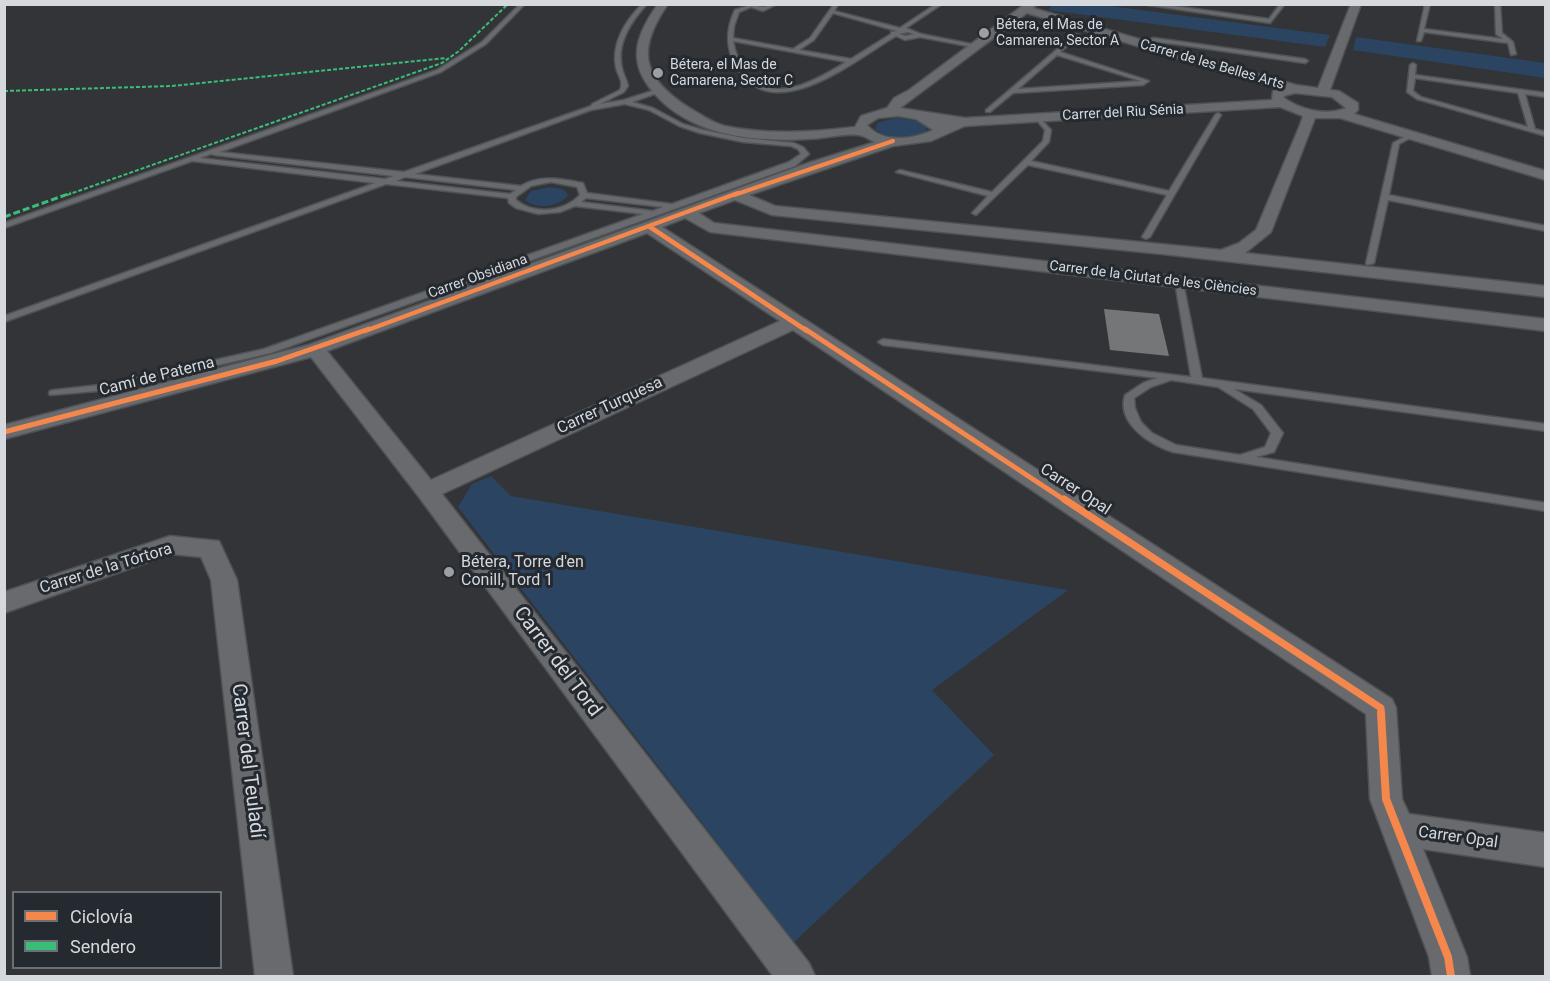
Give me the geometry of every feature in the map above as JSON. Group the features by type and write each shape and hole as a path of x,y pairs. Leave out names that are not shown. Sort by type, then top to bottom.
{"street":[{"path":"663,4 649,21 642,41 644,73 658,91 697,118 719,129 760,135 819,135 864,129"},
{"path":"1323,92 1356,4"},
{"path":"813,166 837,153 864,129 869,116 891,112 898,101 913,93 1024,10"},
{"name":"Carrer de les Belles Arts","path":"1024,10 1295,89 1323,92 1344,98 1347,110 1310,112 1253,87 1077,35 1024,10"},
{"path":"1279,100 1281,92 1295,89"},
{"path":"913,93 909,104 920,116 937,127 935,132"},
{"name":"Carrer del Riu Sénia","path":"891,112 965,122 1279,100"},
{"path":"1347,110 1412,135 1545,176"},
{"path":"1347,110 1545,164"},
{"path":"1222,256 1245,248 1263,232 1307,125 1310,112"},
{"path":"697,118 792,132 864,129 893,141"},
{"name":"Carrer del Riu Sénia","path":"893,141 919,140 965,122"},
{"path":"819,135 832,144 837,153"},
{"path":"813,166 893,141"},
{"name":"Carrer Obsidiana","path":"315,350 681,209 737,195 813,166"},
{"name":"Carrer de la Ciutat de les Ciències","path":"737,195 772,210 1162,249 1545,292"},
{"name":"Carrer de la Ciutat de les Ciències","path":"681,209 710,227 1545,325"},
{"path":"761,233 772,210"},
{"name":"Carrer Opal","path":"652,220 794,321 1381,708 1386,799 1398,829 1545,850"},
{"path":"1263,232 1269,246 1320,284 1312,297"},
{"path":"1162,249 1149,260 1154,272 1179,282"},
{"name":"Carrer Turquesa","path":"427,490 794,321"},
{"name":"Camí de Paterna","path":"4,432 180,385 267,365 315,350"},
{"name":"Carrer del Tord","path":"315,350 427,490 796,976"},
{"name":"Carrer de la Tórtora","path":"4,603 170,545 210,548"},
{"name":"Carrer del Teuladí","path":"210,548 224,580 274,976"},
{"path":"1398,829 1448,957 1451,976"}],"lane":[{"path":"4,226 394,88 455,63 484,43 523,4"},
{"path":"4,319 590,108 622,91 625,86 619,68 619,47 629,22 645,4"},
{"path":"775,4 766,8 748,6 737,11 729,39 743,75 757,87 766,89 800,88 816,83 894,35 894,32 903,30 902,28 940,4"},
{"path":"794,51 812,39 837,4"},
{"path":"1144,4 1270,21 1283,4"},
{"path":"1419,40 1428,4"},
{"path":"1497,4 1499,34 1510,42 1513,54"},
{"path":"833,12 916,32 920,35 978,46"},
{"path":"1421,30 1510,42"},
{"path":"894,35 910,38 920,35"},
{"path":"988,111 1077,35"},
{"path":"729,39 850,61"},
{"path":"1138,43 1154,40 1175,42 1305,61"},
{"path":"1012,91 1146,81 1056,53"},
{"path":"1413,65 1410,92 1419,98 1545,134"},
{"path":"1412,76 1545,95"},
{"path":"590,108 625,102 658,91"},
{"path":"1521,91 1532,130"},
{"path":"584,195 681,209 792,164 805,154 801,148 792,144 744,140 702,132 681,125 651,109 625,102"},
{"path":"1146,237 1218,115"},
{"path":"976,213 1046,142 1048,130 1038,118"},
{"path":"1370,263 1396,143 1412,135"},
{"path":"211,153 520,188 540,181 562,180 580,185 584,195"},
{"path":"191,160 512,196"},
{"path":"1026,162 1173,194"},
{"path":"900,172 993,195"},
{"path":"512,196 520,188"},
{"path":"512,196 515,205 532,211 555,210 575,204 584,195"},
{"path":"1386,197 1545,229"},
{"path":"575,204 652,220"},
{"path":"54,393 108,387 267,351 652,220"},
{"path":"1179,282 1197,381"},
{"path":"884,342 1170,377 1545,428"},
{"path":"1170,377 1147,385 1129,398 1129,414 1144,434 1173,448 1545,507"},
{"path":"1218,384 1257,407 1277,434 1270,449 1253,456 1237,458"}],"shaded area":[{"path":"1052,5 1103,5 1330,35 1325,47 1048,10"},
{"path":"1356,37 1545,63 1545,78 1353,50"},
{"path":"896,118 919,121 927,127 926,131 915,137 901,138 887,136 875,129 877,123"},
{"path":"550,187 562,189 568,194 567,197 546,206 535,205 525,200 531,191"},
{"path":"491,476 511,496 1068,590 932,690 994,755 794,942 458,507 472,484"}],"building":[{"path":"1104,309 1159,314 1169,356 1110,350"}],"marked path":[{"path":"4,217 442,63 459,51 508,4"},
{"path":"4,91 172,86 446,58"}],"cycle path":[{"path":"4,432 315,349 813,166 893,141"},
{"path":"650,227 1381,708 1386,799 1448,957 1451,976"}],"place":[{"name":"Bétera, el Mas de Camarena, Sector A","path":"984,33"},
{"name":"Bétera, el Mas de Camarena, Sector C","path":"658,73"},
{"name":"Bétera, Torre d'en Conill, Tord 1","path":"449,572"}]}
